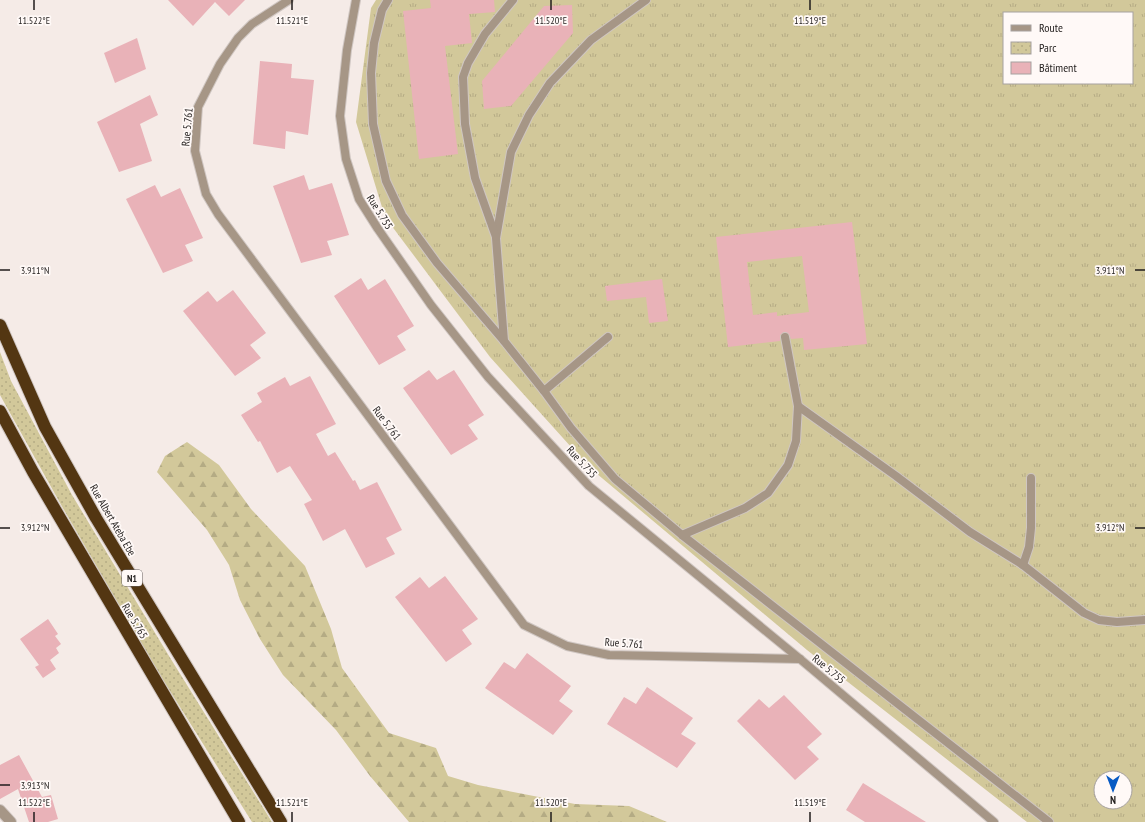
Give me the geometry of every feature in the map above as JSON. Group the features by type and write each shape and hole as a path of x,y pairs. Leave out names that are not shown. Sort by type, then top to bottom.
{"highway":[{"name":"Rue Albert Ateba Ebe","path":"0,325 45,427 92,511 281,822"},
{"name":"Rue 5.765","path":"0,411 33,472 239,822"}],"street":[{"path":"0,810 11,822"}],"lane":[{"name":"Rue 5.761","path":"289,0 252,24 238,38 220,64 198,107 195,151 206,194 218,214 524,625 567,646 609,655 800,659"},
{"name":"Rue 5.755","path":"356,0 347,50 340,116 346,159 358,199 432,305 488,377 589,486 800,659 994,822"},
{"path":"388,0 382,10 374,43 371,73 373,124 386,181 402,215 437,263 504,341 571,428 615,479 682,535 1049,822"},
{"path":"496,238 475,178 465,124 463,77 468,63 485,34 513,0"},
{"path":"504,341 496,238 511,152 529,114 550,83 591,40 646,0"},
{"path":"544,391 608,337"},
{"path":"682,535 745,508 768,493 788,465 796,441 798,406 785,337"},
{"path":"798,406 896,476 970,532 1023,565 1084,613 1099,620 1117,622 1145,620"},
{"path":"1023,565 1030,540 1031,478"}],"green space":[{"path":"376,0 1145,0 1145,822 1027,822 807,650 590,468 490,357 385,217 356,122 371,8"},
{"path":"0,352 11,381 72,495 169,656 272,822 252,822 153,664 60,503 0,395"},
{"path":"187,442 219,465 251,509 305,566 331,629 342,668 389,733 436,748 448,776 478,785 575,804 629,806 667,822 409,822 370,776 336,730 283,675 260,639 240,600 229,565 207,530 157,472 165,456"}],"building":[{"path":"168,0 245,0 229,16 215,2 193,26"},
{"path":"430,0 494,0 495,12 469,14 472,43 445,46 458,154 419,159 403,11 431,8"},
{"path":"572,5 573,33 511,106 484,109 482,81 544,6"},
{"path":"137,38 146,69 115,83 104,53"},
{"path":"260,61 292,64 291,78 314,80 308,135 286,131 285,149 253,144"},
{"path":"150,95 158,115 140,124 152,161 119,172 97,122"},
{"path":"304,175 309,190 332,183 349,235 327,241 332,255 301,263 273,186"},
{"path":"155,185 161,197 180,188 203,238 185,245 193,261 163,273 126,199"},
{"path":"852,222 867,344 804,350 803,338 791,339 789,334 784,332 780,335 780,341 728,347 716,237","holes":["802,256 809,312 777,316 777,312 753,315 747,262"]},
{"path":"361,278 368,290 385,279 414,326 397,336 406,350 379,365 334,296"},
{"path":"662,279 668,321 649,323 646,297 607,301 605,286"},
{"path":"233,290 266,333 250,345 261,358 235,376 183,311 208,291 217,302"},
{"path":"429,370 437,380 454,370 484,415 468,425 478,439 451,455 403,388"},
{"path":"310,376 336,424 316,434 328,456 335,452 353,481 355,480 360,490 377,482 402,530 386,538 395,554 366,568 345,529 323,541 304,504 312,500 290,466 277,473 260,441 258,442 241,415 262,402 257,393 285,377 290,386"},
{"path":"445,576 478,619 462,630 472,644 446,662 395,597 420,577 429,588"},
{"path":"48,619 58,634 55,636 61,644 56,648 59,653 50,660 56,669 43,678 35,667 39,665 20,639"},
{"path":"527,653 571,686 559,701 573,711 553,735 485,688 504,662 515,669"},
{"path":"647,687 693,718 681,734 696,743 677,768 607,724 624,697 636,704"},
{"path":"784,695 822,734 807,747 819,759 795,780 737,721 759,699 769,708"},
{"path":"19,755 42,797 51,795 58,819 48,822 29,822 18,789 0,799 0,765"},
{"path":"863,783 926,822 865,822 846,810"}]}
